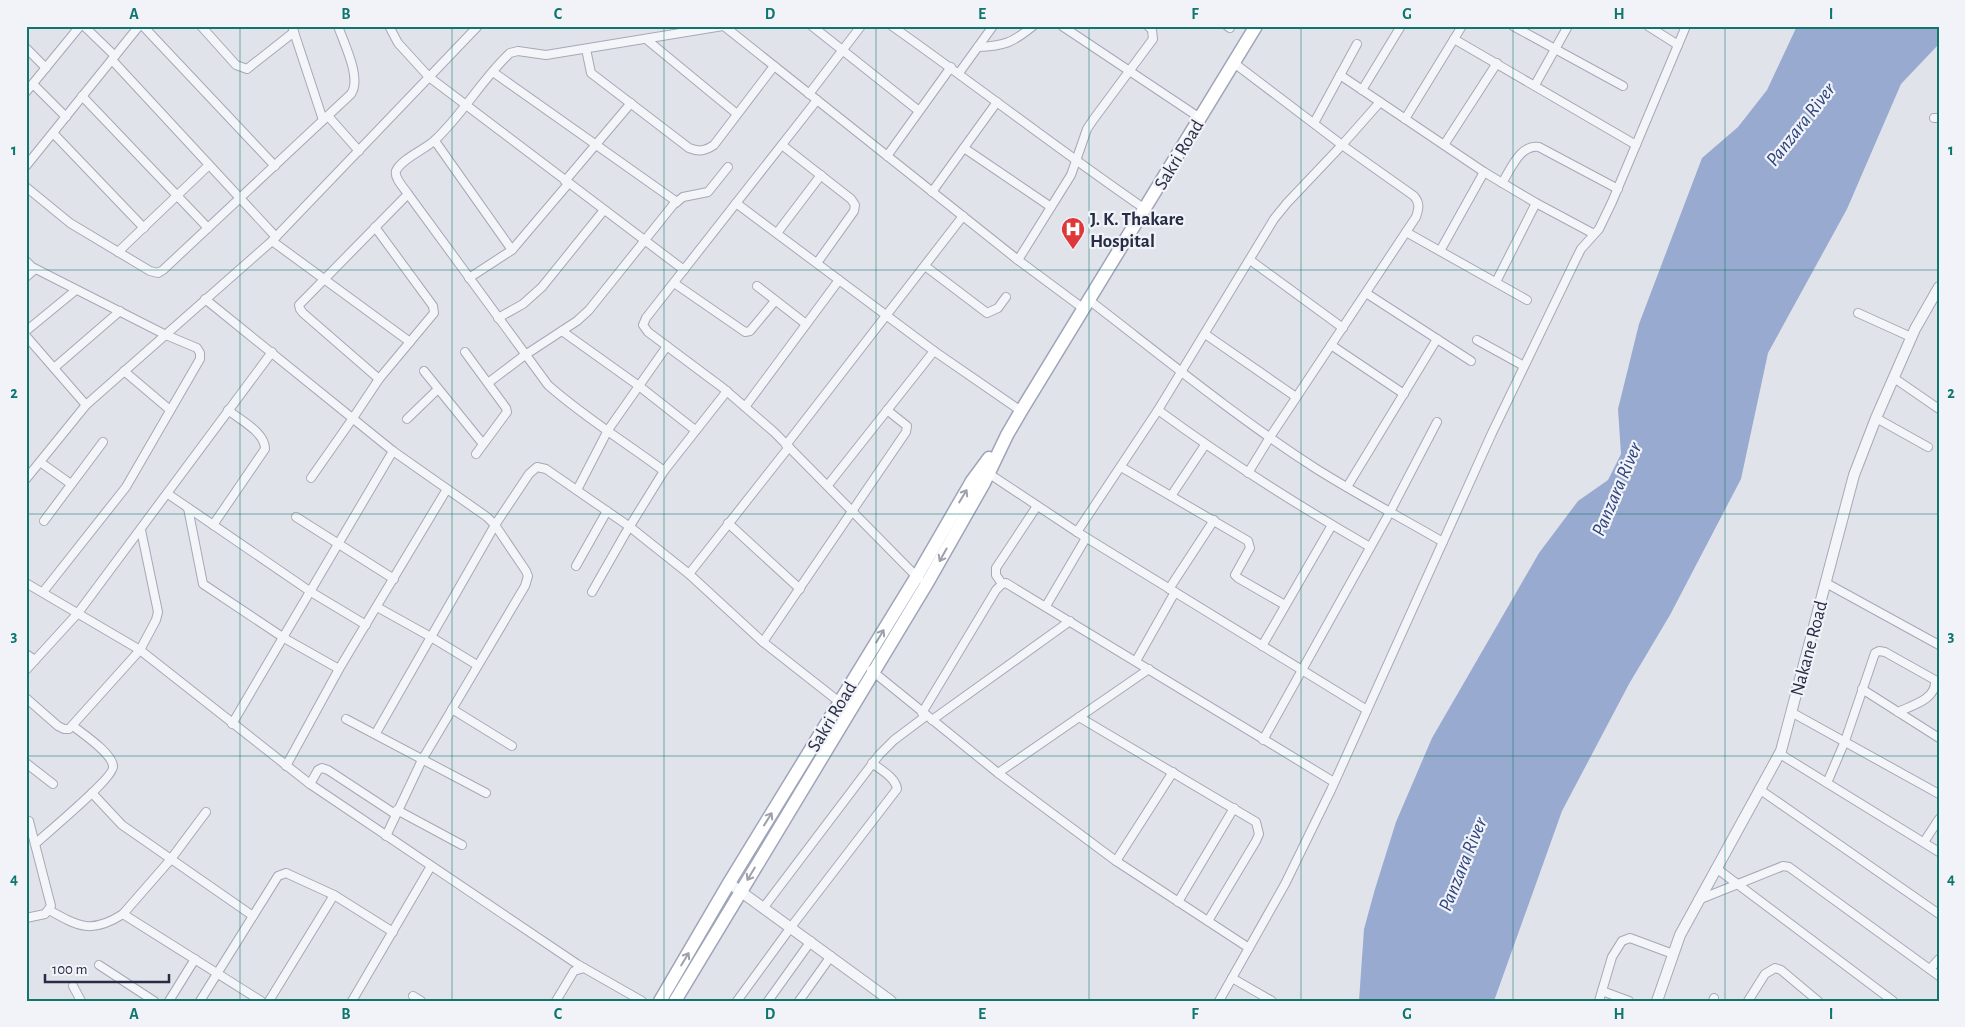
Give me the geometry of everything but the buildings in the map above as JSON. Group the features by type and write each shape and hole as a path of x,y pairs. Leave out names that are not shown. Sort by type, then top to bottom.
{"main road":[{"name":"Sakri Road","path":"675,1001 741,891 868,668 988,473 1021,410 1256,26"},
{"name":"Sakri Road","path":"922,580 972,481 1007,435"},
{"name":"Sakri Road","path":"660,1001 729,883 845,707"}],"street":[{"path":"26,92 80,26"},
{"path":"84,26 240,198 274,239 323,279 410,342"},
{"path":"26,166 139,26"},
{"path":"144,26 275,166"},
{"path":"201,26 236,66 248,69 293,29 325,118 358,151"},
{"path":"26,187 70,223 118,252 158,273 351,94 356,82 338,26"},
{"path":"389,26 406,53 429,77 684,270"},
{"path":"26,479 86,404 274,239 478,26"},
{"path":"664,471 572,406 548,385 408,194 397,178 396,173 397,169 435,141 510,52 518,51 546,55 724,26 1018,260 1086,304 1316,468 1443,542"},
{"path":"812,26 919,112"},
{"path":"809,94 861,26"},
{"path":"892,26 959,73 1077,162 1145,209"},
{"path":"959,73 992,26"},
{"path":"978,47 1010,43 1033,26"},
{"path":"1062,26 1200,118"},
{"path":"1018,260 1052,208 1077,162 1087,129 1128,70 1154,39 1152,30 1148,26"},
{"path":"1362,90 1401,26"},
{"path":"1405,119 1462,26"},
{"path":"1513,26 1623,86"},
{"path":"1534,85 1568,26"},
{"path":"1648,26 1678,45"},
{"path":"1219,1001 1285,884 1334,782 1524,366 1581,249 1599,228 1618,189 1686,26"},
{"path":"646,39 737,114"},
{"path":"1454,39 1636,144"},
{"path":"1314,123 1357,44"},
{"path":"26,48 46,68"},
{"path":"586,49 591,73 689,148 697,151 706,150 714,145 774,66"},
{"path":"1234,63 1342,145 1414,196 1419,202 1416,217 1296,397 1248,473"},
{"path":"1444,145 1497,64"},
{"path":"887,156 950,67"},
{"path":"493,72 677,202"},
{"path":"1340,75 1484,172 1594,234"},
{"path":"33,84 66,116"},
{"path":"82,96 208,228"},
{"path":"817,100 646,318 643,325 648,332 727,391 745,407 828,485 922,580"},
{"path":"932,192 997,102"},
{"path":"1078,532 1182,372 1281,210 1380,102"},
{"path":"469,278 512,250 630,103"},
{"path":"53,133 144,228"},
{"path":"435,141 512,250"},
{"path":"782,145 851,199 855,205 854,212 817,263"},
{"path":"1502,183 1518,157 1532,146 1618,189"},
{"path":"964,148 1052,208"},
{"path":"118,252 209,165"},
{"path":"488,383 589,310 677,202 689,195 708,192 728,167"},
{"path":"1440,251 1484,172"},
{"path":"777,233 821,175"},
{"path":"378,379 300,309 299,305 408,194"},
{"path":"736,203 934,351 1021,410"},
{"path":"1496,282 1536,203"},
{"path":"498,318 523,304 542,287 604,210"},
{"path":"689,574 962,216"},
{"path":"311,478 354,418 378,379 433,317 435,310 375,227"},
{"path":"1406,232 1527,300"},
{"path":"1250,260 1343,328"},
{"path":"26,261 35,269 76,290 166,335 197,348 200,353 200,359 126,487 43,592"},
{"path":"925,266 987,313 998,308 1006,298"},
{"path":"26,277 35,269"},
{"path":"745,407 839,280"},
{"path":"674,283 745,332 750,331 775,301"},
{"path":"757,286 806,324"},
{"name":"Nakane Road","path":"1657,1001 1680,934 1780,754 1854,475 1911,337 1939,287"},
{"path":"26,331 76,290"},
{"path":"1366,293 1471,361"},
{"path":"206,299 393,451 482,513 495,525 523,565 528,576 527,581 422,760 386,836"},
{"path":"54,368 120,311"},
{"path":"1858,313 1911,337"},
{"path":"562,331 639,386 695,430"},
{"path":"1205,334 1296,397"},
{"path":"26,336 86,404"},
{"path":"1348,487 1437,339"},
{"path":"1477,340 1524,366"},
{"path":"1331,345 1404,394"},
{"path":"577,490 608,430 667,346"},
{"path":"828,485 934,351"},
{"path":"26,670 78,614 272,352"},
{"path":"466,352 506,408 506,412 476,454"},
{"path":"124,371 170,410"},
{"path":"424,371 483,444"},
{"path":"1894,378 1939,408"},
{"path":"407,419 438,389"},
{"path":"592,592 664,471 727,391"},
{"path":"213,525 265,449 265,442 261,435 228,410"},
{"path":"763,642 906,432 907,426 887,410"},
{"path":"1158,410 1205,445 1248,473 1370,547"},
{"path":"1876,418 1928,447"},
{"path":"1263,740 1390,512 1437,422"},
{"path":"44,521 103,442"},
{"path":"1171,496 1205,445"},
{"path":"232,724 393,451"},
{"path":"40,462 71,484"},
{"path":"376,733 495,525 529,474 537,467 546,469 630,527 689,574 763,642 845,707"},
{"path":"1121,467 1244,538 1250,545 1235,575 1285,605"},
{"path":"988,473 1086,538 1367,710"},
{"path":"286,766 339,669 447,489"},
{"path":"168,494 311,592 366,625"},
{"path":"1002,584 996,576 996,568 1038,506"},
{"path":"188,508 203,584 284,638 339,669"},
{"path":"576,566 606,511"},
{"path":"296,517 394,580"},
{"path":"1136,661 1172,591 1214,520"},
{"path":"728,524 800,589"},
{"path":"1262,646 1332,525"},
{"path":"26,698 58,726 69,730 140,650 154,625 158,612 141,530"},
{"path":"1046,606 1086,538"},
{"path":"26,583 140,650 310,784 581,966 642,1001"},
{"path":"1826,583 1939,645"},
{"path":"927,716 996,590 1002,584 1011,584 1334,782"},
{"path":"377,607 477,665"},
{"path":"764,907 872,763 894,740 1070,621"},
{"path":"1828,783 1845,741 1875,653 1879,651 1932,677 1935,685 1934,692 1928,698 1898,712"},
{"path":"26,654 35,660"},
{"path":"868,668 998,772 1116,860 1249,948"},
{"path":"998,772 1149,670"},
{"path":"1862,689 1939,738"},
{"path":"452,709 512,746"},
{"path":"1792,712 1939,794"},
{"path":"1079,716 1256,822 1259,834 1208,921"},
{"path":"346,718 486,793"},
{"path":"35,844 92,793 113,771 113,766 106,753 72,726"},
{"path":"1780,754 1939,852"},
{"path":"26,763 53,784"},
{"path":"737,1001 897,789 894,781 872,763"},
{"path":"310,784 318,770 322,768 328,770 396,812 462,845"},
{"path":"1116,860 1173,772"},
{"path":"1759,789 1938,911"},
{"path":"92,793 122,825 253,916"},
{"path":"1178,902 1234,808"},
{"path":"49,910 79,926 91,928 100,926 124,914 206,812"},
{"path":"1924,842 1939,819"},
{"path":"26,918 44,914 49,910 50,901 29,822"},
{"path":"352,1001 432,866"},
{"path":"1698,900 1783,866 1789,868 1939,976"},
{"path":"1716,868 1893,1001"},
{"path":"200,1001 278,876 286,873 334,895 393,932"},
{"path":"729,883 891,1001"},
{"path":"269,1001 334,895"},
{"path":"124,914 261,1001"},
{"path":"1598,1001 1612,957 1622,940 1630,938 1673,954"},
{"path":"768,1001 811,941"},
{"path":"799,1001 830,956"},
{"path":"169,1001 195,959"},
{"path":"1930,969 1939,959"},
{"path":"99,965 154,1001"},
{"path":"556,1001 572,974 581,966"},
{"path":"1748,1001 1765,974 1776,968 1781,970 1818,1001"},
{"path":"1232,978 1272,1001"},
{"path":"72,986 81,1001"},
{"path":"1602,991 1629,1001"},
{"path":"412,996 421,1001"}],"water":[{"name":"Panzara River","path":"1797,26 1939,26 1939,44 1901,84 1847,209 1768,353 1741,479 1670,615 1629,684 1562,811 1494,1001 1359,1001 1364,929 1375,889 1396,822 1432,738 1539,553 1578,501 1608,480 1621,454 1618,409 1639,324 1702,158 1738,127 1767,90"}],"place":[{"name":"J. K. Thakare Hospital","path":"1073,250"}]}
